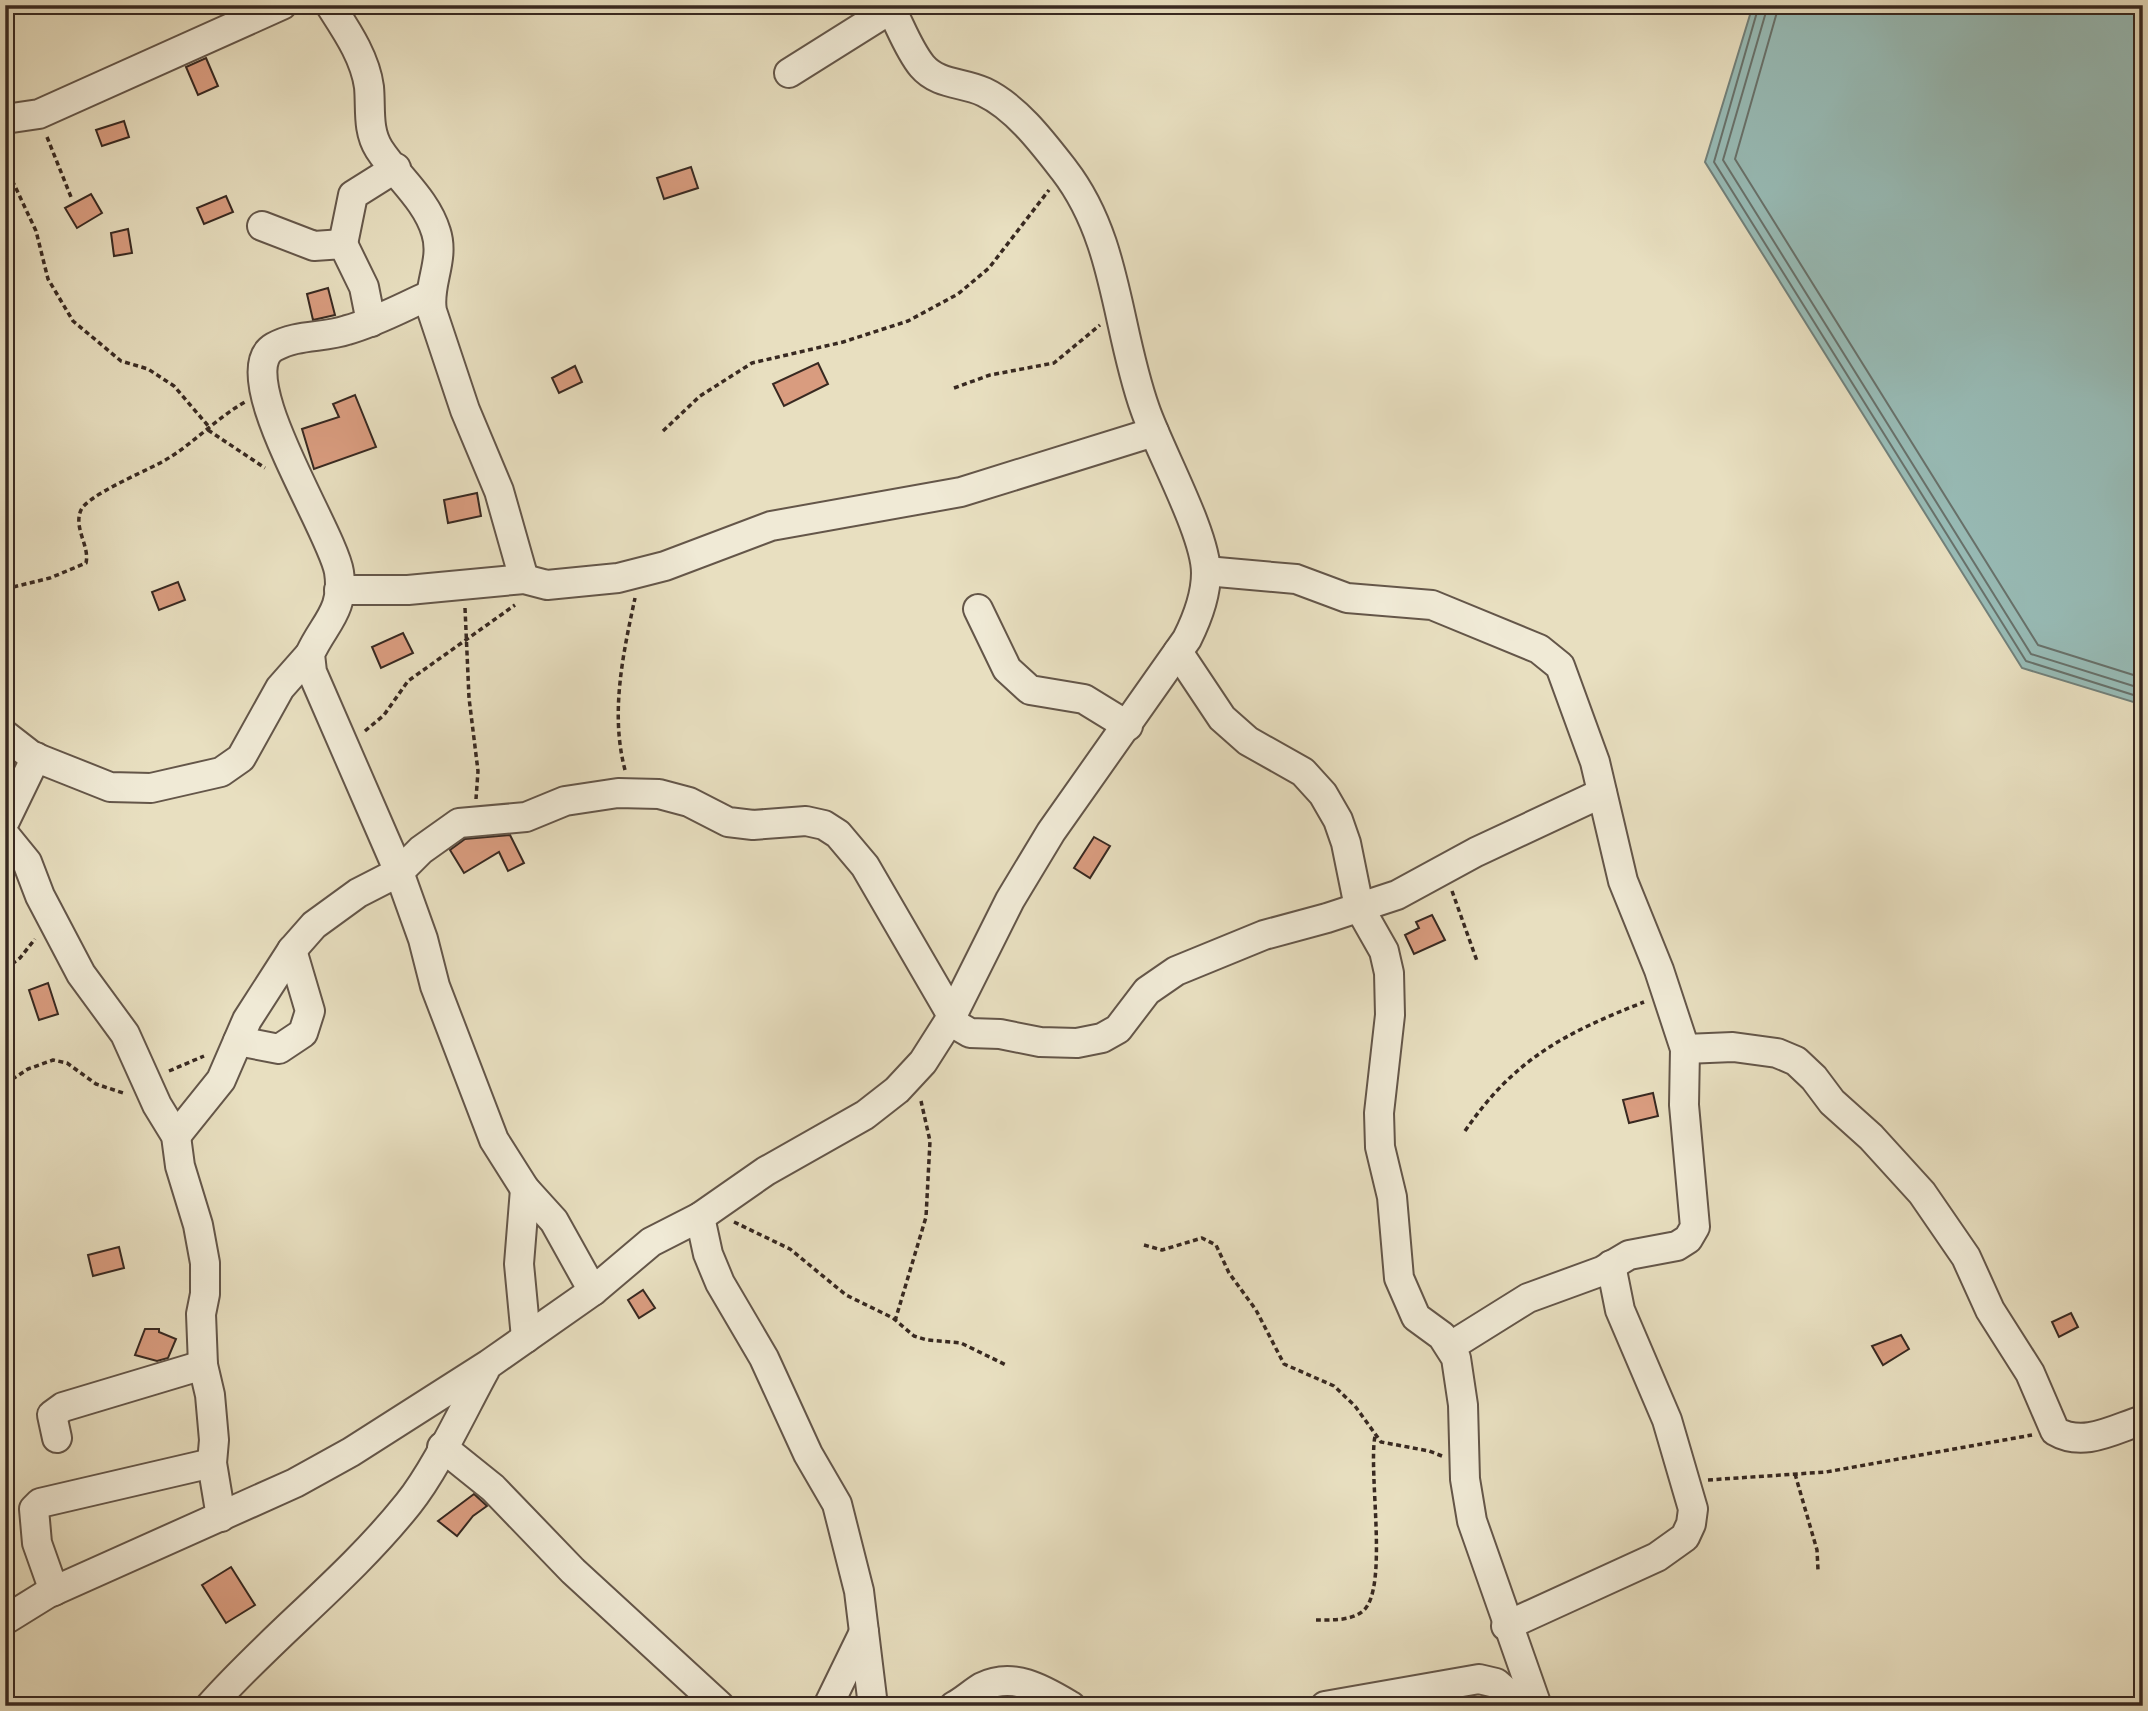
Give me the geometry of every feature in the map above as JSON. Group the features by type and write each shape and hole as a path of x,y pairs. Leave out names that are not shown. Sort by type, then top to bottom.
{"street":[{"path":"5,119 38,114 282,5"},
{"path":"330,5 362,62 369,87 370,125 379,149 396,168 436,232 439,254 430,295 455,382 536,582"},
{"path":"5,1620 54,1591 295,1483 351,1452 489,1364 593,1291 651,1242 702,1223 766,1171 865,1115 923,1062 951,1018 1031,863 1079,791 1128,726 1196,622 1206,571 1198,539 1135,379 1100,231 1064,170 1028,127 996,99 935,78 922,66 890,7 789,72"},
{"path":"371,322 364,288 343,244 353,195 396,168"},
{"path":"262,226 314,246 343,244"},
{"path":"5,735 36,757 110,787 128,789 151,788 221,772 242,758 280,688 310,654 337,612 340,574 334,552 279,439 261,369 266,354 274,347 291,341 344,332 430,295"},
{"path":"339,590 387,592 639,574 771,526 961,492 1154,432"},
{"path":"1206,571 1296,579 1347,598 1432,605 1552,656 1566,680 1602,793 1623,881 1685,1049 1684,1105 1693,1231 1677,1246 1629,1255 1512,1306 1451,1346"},
{"path":"978,609 1007,668 1030,690 1084,699 1128,726"},
{"path":"1178,652 1223,718 1248,741 1303,772 1323,794 1346,843 1359,907 1384,951 1389,973 1390,1015 1379,1113 1380,1147 1392,1197 1399,1278 1416,1317 1451,1346 1460,1379 1464,1467 1472,1521 1506,1626 1537,1706"},
{"path":"310,654 312,672 347,747 370,811 399,872 423,939 435,986 494,1140 525,1189 554,1221 593,1291"},
{"path":"5,821 36,757"},
{"path":"176,1136 220,1080 247,1020 292,950 314,925 358,893 399,872 421,850 448,830 468,820 526,817 572,800 634,791 689,802 727,822 753,825 806,821 824,824 838,834 865,866 951,1018 961,1028 975,1034 1000,1034 1040,1042 1092,1041 1118,1029 1142,996 1177,971 1264,934 1397,895 1602,793"},
{"path":"5,835 27,862 40,896 81,974 125,1034 176,1136 180,1166 198,1225 205,1263 205,1294 201,1314 203,1365 212,1416 212,1463 220,1517"},
{"path":"237,1044 279,1049 303,1033 310,1011 292,950"},
{"path":"1685,1049 1733,1047 1777,1053 1796,1061 1814,1078 1832,1102 1871,1137 1922,1193 1966,1257 1990,1310 2030,1373 2055,1431 2070,1438 2086,1439 2143,1420"},
{"path":"525,1189 519,1264 526,1338"},
{"path":"702,1223 708,1254 720,1283 764,1358 808,1454 837,1504 859,1591 873,1706"},
{"path":"1506,1626 1634,1569 1679,1543 1689,1531 1693,1516 1685,1479 1667,1420 1619,1310 1611,1265"},
{"path":"210,1706 409,1503 489,1364"},
{"path":"57,1438 52,1415 62,1407 203,1365"},
{"path":"442,1447 493,1488 573,1572 720,1706"},
{"path":"54,1591 33,1527 34,1509 40,1503 212,1463"},
{"path":"828,1706 864,1632"},
{"path":"1325,1706 1479,1679 1496,1683 1523,1706"},
{"path":"954,1706 986,1685 1021,1681 1039,1687 1071,1706"}],"path":[{"path":"38,114 71,197"},
{"path":"5,165 36,230 48,279 73,321 121,361 148,369 174,386 209,429 260,465 302,485"},
{"path":"663,431 700,396 752,363 843,342 908,321 958,294 989,268 1064,170"},
{"path":"954,388 990,375 1054,363 1119,308"},
{"path":"5,589 50,578 86,563 80,521 81,510 87,503 113,486 176,455 235,407 266,394"},
{"path":"634,791 618,739 618,695 639,574"},
{"path":"347,747 380,719 408,681 536,582"},
{"path":"463,587 478,771 476,799 468,820"},
{"path":"1441,871 1453,892 1477,961"},
{"path":"5,970 28,950 38,933 54,921"},
{"path":"1465,1131 1485,1103 1541,1050 1606,1017 1666,993"},
{"path":"5,1084 43,1062 61,1061 96,1084 153,1093 216,1050 237,1044"},
{"path":"895,1321 920,1243 929,1193 928,1122 921,1100 908,1078"},
{"path":"702,1223 721,1222 749,1227 790,1249 846,1295 922,1339 961,1343 1006,1365"},
{"path":"1144,1245 1163,1250 1202,1238 1216,1245 1228,1273 1256,1310 1284,1364 1334,1386 1355,1406 1381,1443 1429,1451 1464,1467"},
{"path":"1685,1479 1725,1481 1795,1474 1913,1457 2055,1431"},
{"path":"1316,1620 1357,1614 1369,1601 1377,1556 1372,1482 1375,1436"},
{"path":"1795,1474 1817,1550 1818,1570"}],"water":[{"path":"1753,5 2143,5 2143,705 2022,668 1705,162"}],"building":[{"path":"206,58 218,86 198,95 186,67"},
{"path":"124,121 129,137 102,146 96,130"},
{"path":"691,167 698,188 664,199 657,178"},
{"path":"91,194 102,213 77,228 65,208"},
{"path":"226,196 233,212 204,224 197,208"},
{"path":"128,229 132,253 114,256 111,233"},
{"path":"328,288 335,315 313,320 307,294"},
{"path":"818,363 828,384 784,406 773,384"},
{"path":"575,366 582,382 559,393 552,378"},
{"path":"355,395 376,447 314,469 302,429 339,417 333,404"},
{"path":"477,493 481,516 448,523 444,500"},
{"path":"178,582 185,600 159,610 152,592"},
{"path":"403,633 413,653 381,668 372,647"},
{"path":"510,835 524,863 508,871 499,852 464,873 450,850 465,839"},
{"path":"1094,837 1110,846 1090,878 1074,868"},
{"path":"1432,915 1445,940 1414,954 1405,935 1419,928 1416,922"},
{"path":"48,983 58,1014 39,1020 29,990"},
{"path":"1653,1093 1658,1116 1629,1123 1623,1100"},
{"path":"119,1247 124,1268 93,1276 88,1255"},
{"path":"643,1290 655,1308 639,1318 628,1300"},
{"path":"2071,1313 2078,1327 2059,1337 2052,1322"},
{"path":"145,1329 159,1329 159,1332 176,1339 168,1358 157,1361 135,1355"},
{"path":"1901,1335 1909,1349 1883,1365 1872,1346"},
{"path":"474,1494 487,1506 473,1516 457,1536 438,1521"},
{"path":"231,1567 255,1605 226,1623 202,1585"}]}
